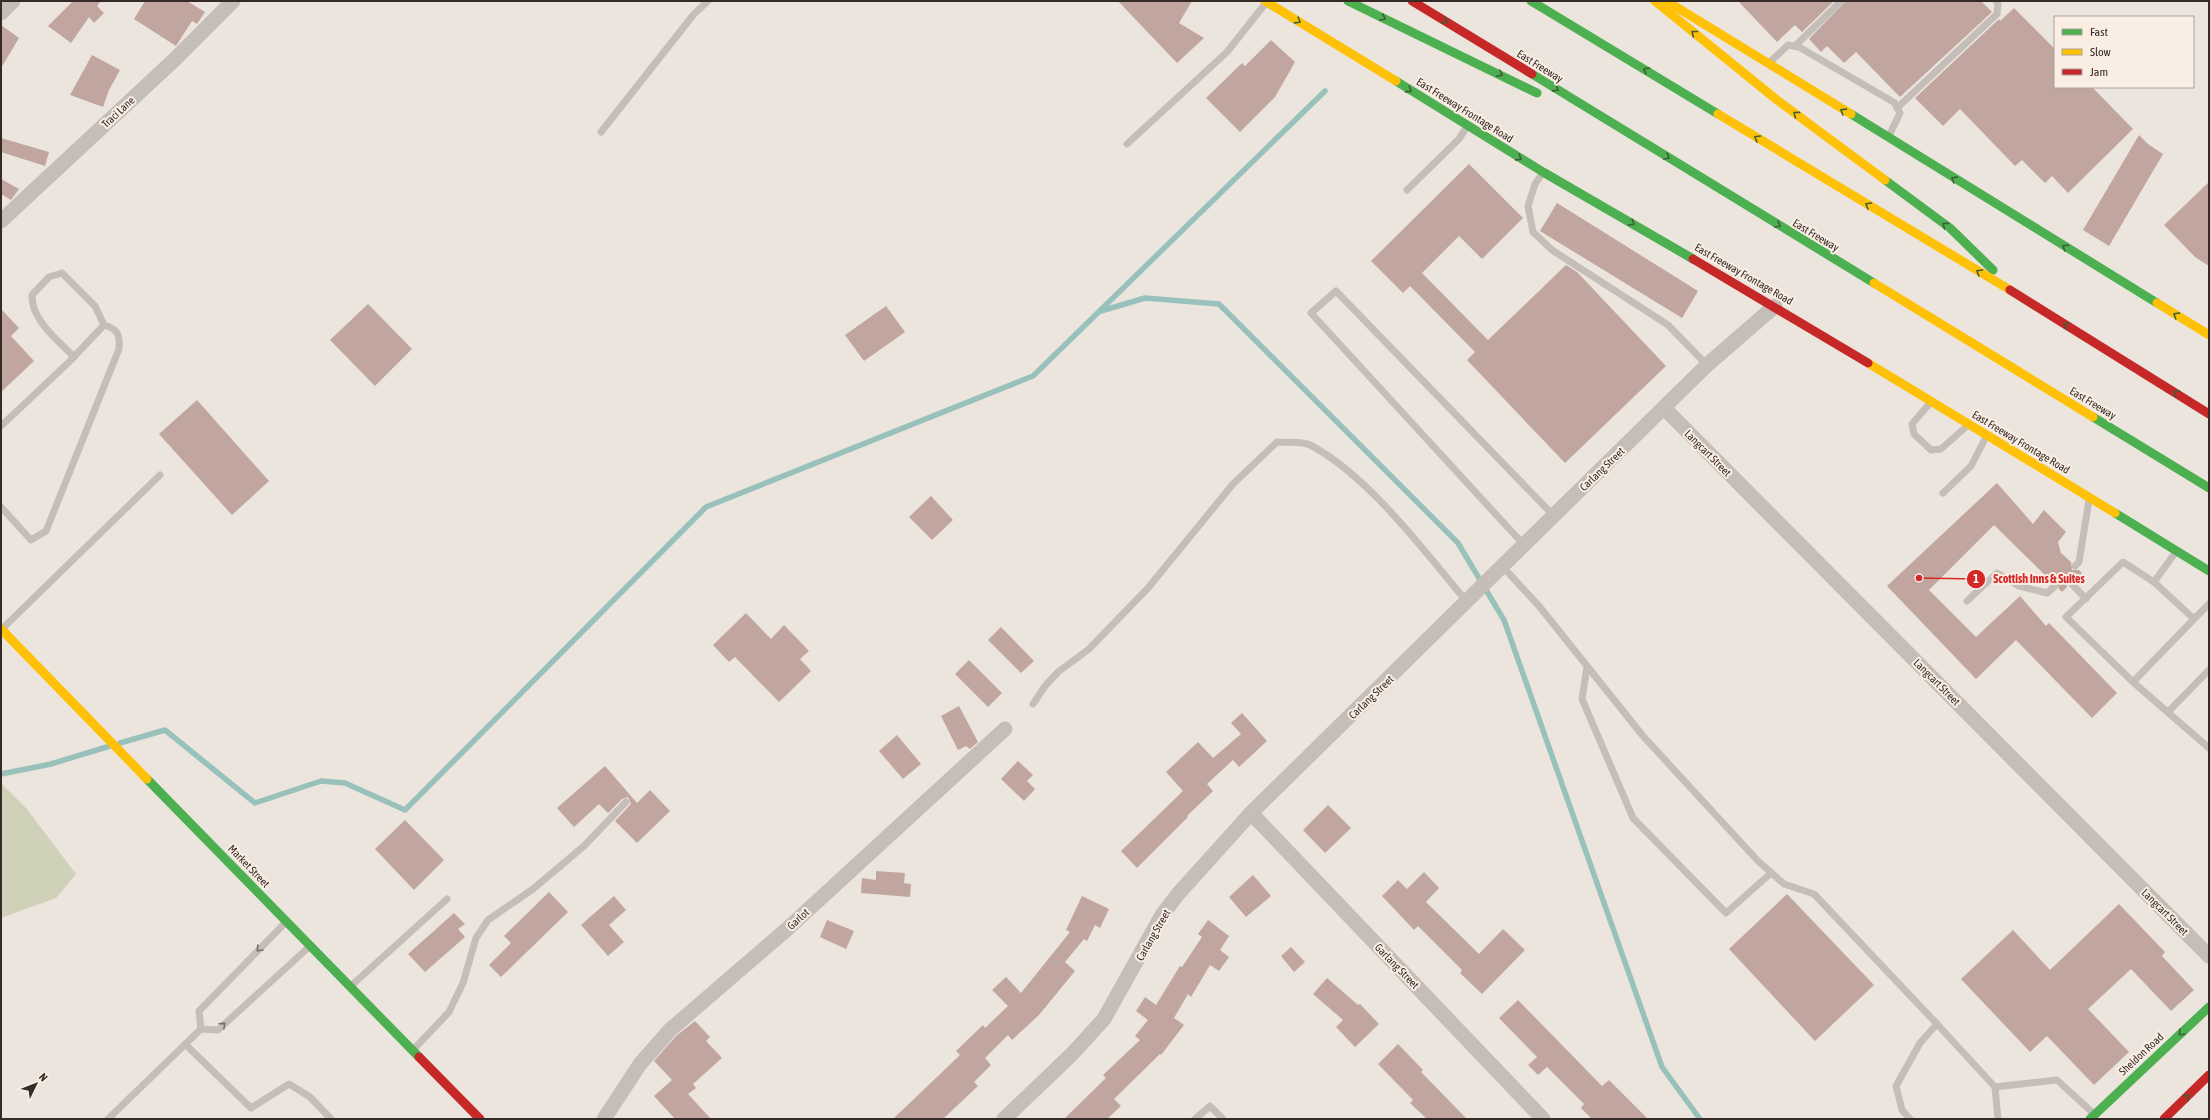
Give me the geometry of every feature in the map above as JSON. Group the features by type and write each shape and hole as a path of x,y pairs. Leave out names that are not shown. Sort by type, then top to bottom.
{"main road":[{"name":"East Freeway Frontage Road","path":"1266,1 1543,172 1775,306 2209,571"},
{"path":"1348,1 1544,96"},
{"name":"East Freeway","path":"1412,1 2209,488"},
{"path":"1531,1 2025,299 2209,414"},
{"path":"1655,1 1777,100 1950,228 2025,299"},
{"path":"1672,2 1768,64 2209,335"},
{"path":"1572,110 1651,148"},
{"name":"Market Street","path":"1,629 480,1119"},
{"name":"Sheldon Road","path":"2092,1117 2209,1006"},
{"path":"2164,1119 2209,1075"}],"street":[{"path":"1,13 13,1"},
{"name":"Traci Lane","path":"1,221 173,61 233,1"},
{"name":"Carlang Street","path":"1004,1119 1072,1054 1104,1019 1162,915 1178,894 1251,813 1707,365 1775,306"},
{"name":"Langcart Street","path":"1664,408 2209,956"},
{"name":"Garlot","path":"604,1119 640,1064 670,1030 786,930 1005,729"},
{"name":"Garlang Street","path":"1251,813 1543,1119"}],"lane":[{"path":"601,132 694,14 708,1"},
{"path":"1127,144 1227,52 1266,1"},
{"path":"1794,46 1841,1"},
{"path":"1897,108 1997,14 1998,4 1996,1"},
{"path":"1768,64 1788,45 1799,47 1895,103 1900,113 1888,138"},
{"path":"1407,190 1459,139 1468,126"},
{"path":"1543,172 1535,184 1528,206 1533,232 1552,250 1668,325 1707,365"},
{"path":"1,507 31,540 46,531 119,349 120,339 118,332 113,328 104,325 95,306 62,273 49,277 32,295 31,307 41,322 74,357"},
{"path":"1524,545 1311,313 1336,291 1554,516"},
{"path":"1,426 74,357 104,325"},
{"path":"1931,401 1912,424 1914,434 1931,450 1941,449 1969,424"},
{"path":"1943,493 1971,466 1987,435"},
{"path":"1033,704 1045,686 1058,672 1089,649 1148,588 1233,484 1277,442 1309,444 1348,470 1400,523 1467,602"},
{"path":"1,629 160,475"},
{"path":"2075,566 2079,562 2089,498"},
{"path":"2154,582 2177,551"},
{"path":"2194,619 2154,582 2123,562 2066,617 2133,682 2209,747"},
{"path":"1502,566 1539,606 1643,736 1758,861 1784,884 1814,894 1995,1087 1998,1119"},
{"path":"1967,601 1997,573 2019,586 2047,593 2055,586"},
{"path":"2071,583 2086,599"},
{"path":"2133,682 2209,604"},
{"path":"1587,667 1582,699 1633,818 1726,912 1771,873"},
{"path":"2168,712 2209,670"},
{"path":"413,1050 449,1012 463,983 476,938 488,920 533,889 584,846 626,802"},
{"path":"350,986 447,899"},
{"path":"201,1029 199,1011 287,921"},
{"path":"108,1119 201,1029 218,1030 310,945"},
{"path":"1910,1119 1902,1110 1896,1086 1920,1043 1937,1024"},
{"path":"185,1044 251,1108 289,1084 310,1097 331,1119"},
{"path":"1995,1087 2057,1080 2092,1117"},
{"path":"1195,1119 1210,1106 1223,1119"}],"green space":[{"path":"1,783 26,808 76,874 56,898 1,918"}],"building":[{"path":"73,1 101,1 97,6 104,13 94,23 89,17 71,43 48,26"},
{"path":"145,1 187,1 205,12 197,24 192,21 176,46 134,19"},
{"path":"1118,1 1192,1 1179,23 1204,38 1177,63"},
{"path":"1738,1 1834,1 1802,32 1795,25 1777,42"},
{"path":"1846,1 1981,1 1992,12 1900,97 1856,52 1844,63 1827,46 1821,52 1809,39"},
{"path":"2014,8 2054,48 2054,88 2093,88 2133,129 2068,193 2052,176 2045,183 2022,160 2015,166 1960,109 1943,126 1915,98 1999,19 2000,21"},
{"path":"1,25 19,38 1,68"},
{"path":"1271,40 1295,62 1275,97 1240,132 1206,98 1242,63 1245,66"},
{"path":"92,55 120,70 109,90 103,107 70,95"},
{"path":"2139,135 2148,144 2163,154 2109,246 2083,230"},
{"path":"1,138 49,152 45,166 1,152"},
{"path":"1469,164 1523,218 1482,259 1459,236 1422,273 1488,340 1566,265 1577,272 1666,366 1565,463 1467,360 1475,352 1410,286 1403,293 1371,261"},
{"path":"1,179 19,189 11,200 1,194"},
{"path":"2209,182 2209,266 2195,257 2164,225"},
{"path":"1557,203 1698,291 1682,318 1540,231"},
{"path":"368,304 412,349 375,386 330,340"},
{"path":"886,306 905,332 864,361 845,335"},
{"path":"1,309 19,328 11,336 34,361 1,392"},
{"path":"197,400 269,481 232,515 159,434"},
{"path":"1997,483 2033,524 2044,510 2066,532 2058,542 2061,553 2071,562 2072,570 2079,570 2082,573 2075,580 2068,579 2066,582 2067,587 2062,592 2059,589 2058,582 2052,582 1994,525 1929,590 1976,637 2020,596 2046,626 2049,623 2117,693 2092,718 2016,640 1976,679 1887,586"},
{"path":"931,496 953,520 932,540 909,517"},
{"path":"746,613 771,639 784,625 809,651 800,659 811,671 779,702 735,657 729,662 713,645"},
{"path":"1001,627 1034,661 1021,673 988,640"},
{"path":"969,660 1002,693 988,707 955,674"},
{"path":"959,706 978,742 970,749 966,746 958,750 941,716"},
{"path":"1242,713 1267,741 1239,767 1233,760 1207,784 1213,791 1137,868 1121,851 1183,791 1166,772 1198,742 1213,758 1241,734 1231,723"},
{"path":"897,735 921,764 903,779 879,751"},
{"path":"1018,761 1033,775 1027,781 1035,789 1024,801 1001,779"},
{"path":"605,766 637,803 650,790 670,811 637,843 615,821 631,804 628,797 622,799 608,813 599,804 574,827 557,808"},
{"path":"1328,805 1351,828 1325,853 1303,830"},
{"path":"405,820 444,860 414,890 375,849"},
{"path":"876,871 905,873 904,883 911,884 910,897 861,893 862,878 876,880"},
{"path":"1424,872 1439,888 1426,902 1479,954 1503,929 1525,950 1482,994 1460,973 1462,970 1418,926 1414,930 1382,896 1398,880 1407,889"},
{"path":"1253,875 1271,896 1246,917 1229,897"},
{"path":"549,892 568,912 501,977 489,965 511,943 504,936"},
{"path":"1787,894 1874,985 1815,1041 1729,949"},
{"path":"614,896 626,910 609,925 624,942 608,956 581,925"},
{"path":"1082,896 1109,909 1100,928 1095,925 1087,941 1084,939 1065,962 1075,971 1039,1015 1012,1040 1008,1035 985,1058 991,1065 974,1082 978,1086 943,1119 893,1119 960,1055 956,1051 983,1025 985,1028 1008,1006 992,990 1006,977 1021,993 1070,932 1066,930"},
{"path":"2119,904 2165,952 2162,956 2194,990 2171,1011 2131,969 2088,1009 2129,1052 2094,1085 2047,1036 2030,1052 1961,979 2013,930 2050,970"},
{"path":"454,913 465,924 458,929 465,937 425,972 408,954"},
{"path":"827,920 854,931 846,949 820,937"},
{"path":"1208,920 1229,936 1220,950 1229,957 1219,971 1210,965 1191,997 1188,994 1174,1018 1184,1025 1161,1055 1160,1054 1114,1099 1121,1106 1107,1119 1064,1119 1106,1078 1103,1075 1140,1040 1135,1036 1148,1020 1136,1011 1145,997 1156,1005 1180,966 1182,967 1202,937 1198,934"},
{"path":"1291,947 1305,962 1294,972 1281,956"},
{"path":"1327,978 1358,1005 1360,1004 1379,1024 1355,1047 1336,1027 1343,1020 1313,994"},
{"path":"1518,1000 1602,1086 1609,1080 1648,1119 1592,1119 1581,1108 1584,1104 1547,1067 1538,1075 1528,1065 1537,1057 1499,1018"},
{"path":"695,1021 710,1037 706,1041 722,1058 693,1084 696,1088 688,1094 711,1119 675,1119 654,1096 672,1080 654,1061 676,1036"},
{"path":"1398,1044 1423,1070 1421,1072 1467,1119 1427,1119 1410,1103 1413,1100 1378,1064"}],"waterway":[{"path":"120,743 165,730 255,803 321,781 345,783 405,810 706,507 1033,376 1325,91"},
{"path":"1101,311 1145,298 1219,304 1458,543 1504,620 1662,1067 1700,1119"},
{"path":"1,774 51,764 110,746"}],"traffic: fast":[{"path":"1348,1 1537,93"},
{"path":"1531,1 1718,114"},
{"path":"1532,74 1874,283"},
{"path":"1396,81 1543,172 1693,259"},
{"path":"1851,114 2157,303"},
{"path":"1885,180 1950,228 1993,270"},
{"path":"2093,417 2209,488"},
{"path":"2115,513 2209,571"},
{"path":"147,779 419,1057"},
{"path":"2090,1119 2209,1007"}],"traffic: slow":[{"path":"1265,1 1396,81"},
{"path":"1655,1 1777,100 1885,180"},
{"path":"1668,2 1851,114"},
{"path":"1718,114 2010,290"},
{"path":"1874,283 2093,417"},
{"path":"2157,303 2209,335"},
{"path":"1868,363 2115,513"},
{"path":"1,629 147,779"}],"traffic: jam":[{"path":"1412,1 1532,74"},
{"path":"1693,259 1868,363"},
{"path":"2010,290 2209,414"},
{"path":"419,1057 480,1119"},
{"path":"2164,1119 2209,1075"}],"place":[{"name":"Scottish Inns & Suites","path":"1919,578"}]}
